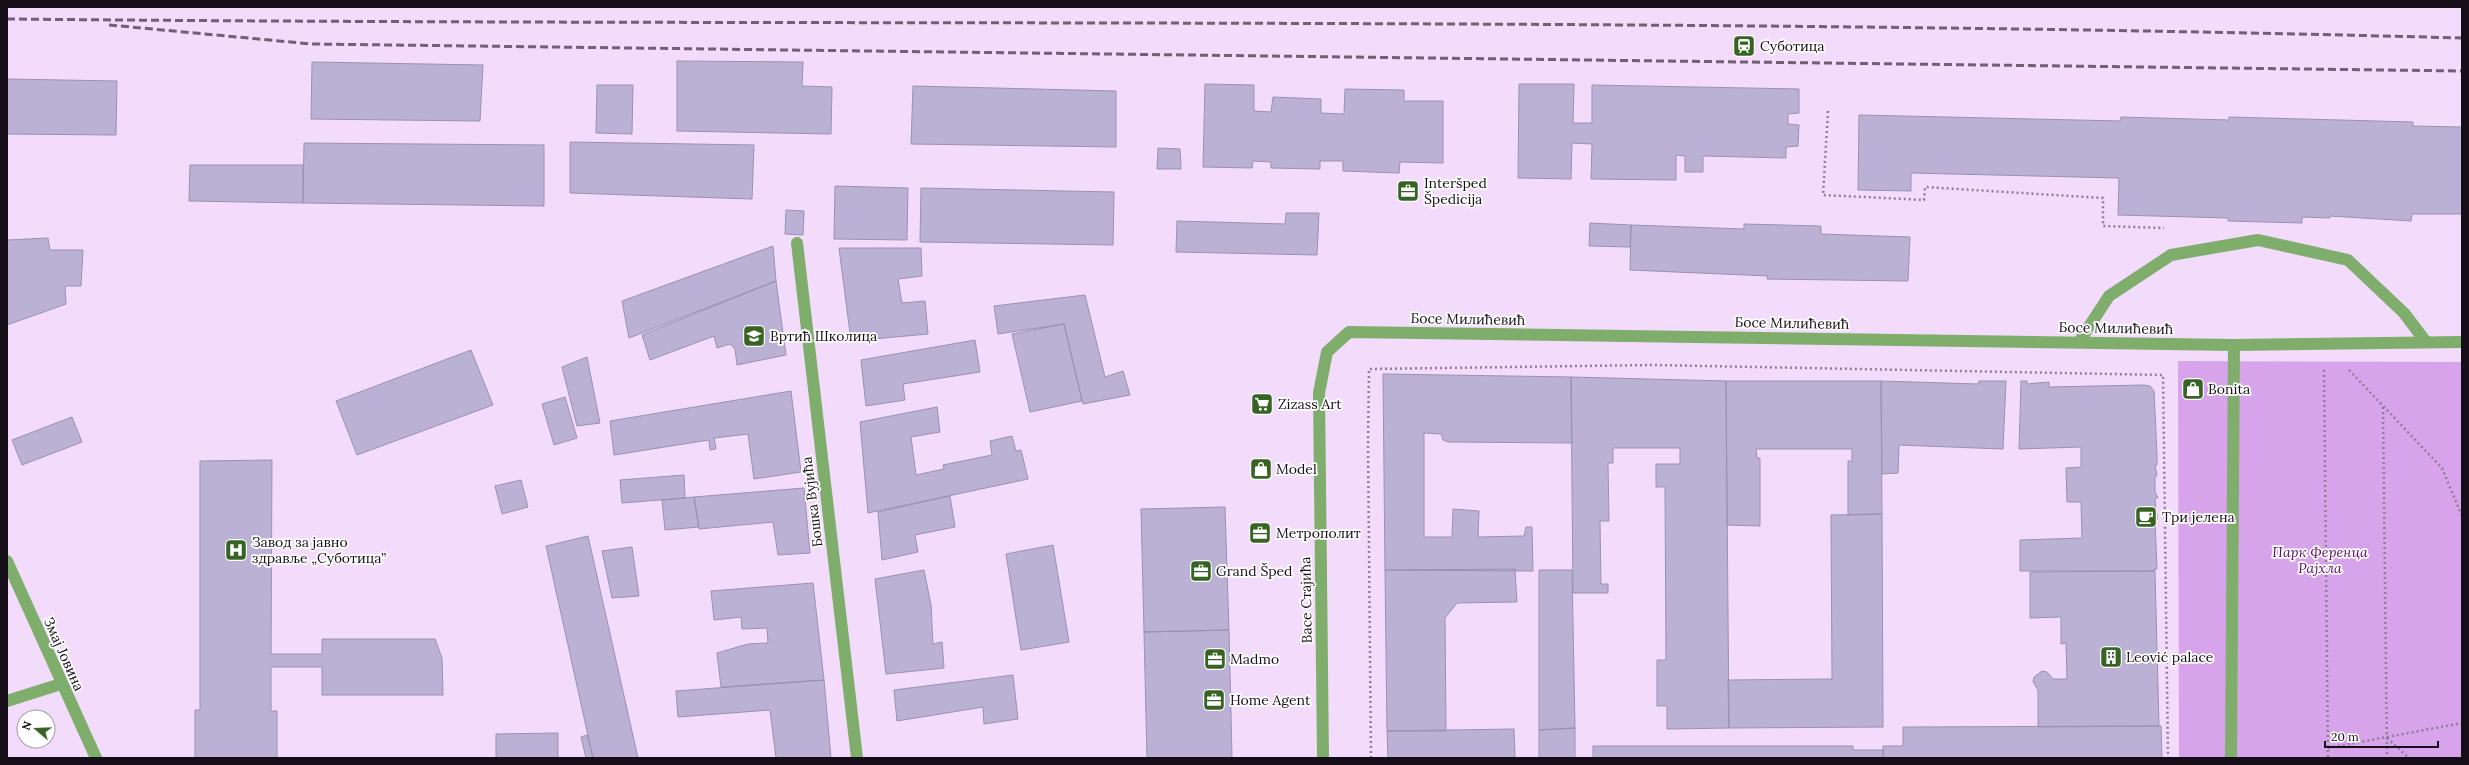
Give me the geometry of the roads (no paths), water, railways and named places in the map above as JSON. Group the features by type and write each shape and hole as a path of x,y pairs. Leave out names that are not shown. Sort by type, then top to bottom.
{"street":[{"path":"2079,342 2109,296 2172,255 2258,240 2348,260 2404,313 2426,342"},
{"name":"Бошка Вујића","path":"797,243 857,758"},
{"name":"Босе Милићевић","path":"1349,332 2234,344"},
{"name":"Васе Стајића","path":"1323,758 1319,393 1327,352 1349,332"},
{"path":"2231,758 2234,344 2462,342"},
{"name":"Змај Јовина","path":"7,560 61,684 96,758"},
{"path":"7,701 61,684"}],"railway":[{"path":"7,19 1541,24 2155,31 2462,38"},
{"path":"109,25 312,44 2462,71"}],"place":[{"name":"Суботица","path":"1744,46"},
{"name":"Interšped Špedicija","path":"1408,191"},
{"name":"Вртић Школица","path":"754,336"},
{"name":"Bonita","path":"2193,389"},
{"name":"Zizass Art","path":"1262,404"},
{"name":"Model","path":"1261,469"},
{"name":"Три јелена","path":"2146,517"},
{"name":"Метрополит","path":"1260,533"},
{"name":"Завод за јавно здравље „Суботица”","path":"236,550"},
{"name":"Grand Šped","path":"1201,571"},
{"name":"Leović palace","path":"2111,657"},
{"name":"Madmo","path":"1215,659"},
{"name":"Home Agent","path":"1214,700"}],"park label":[{"name":"Парк Ференца Рајхла","path":"2320,560"}]}
